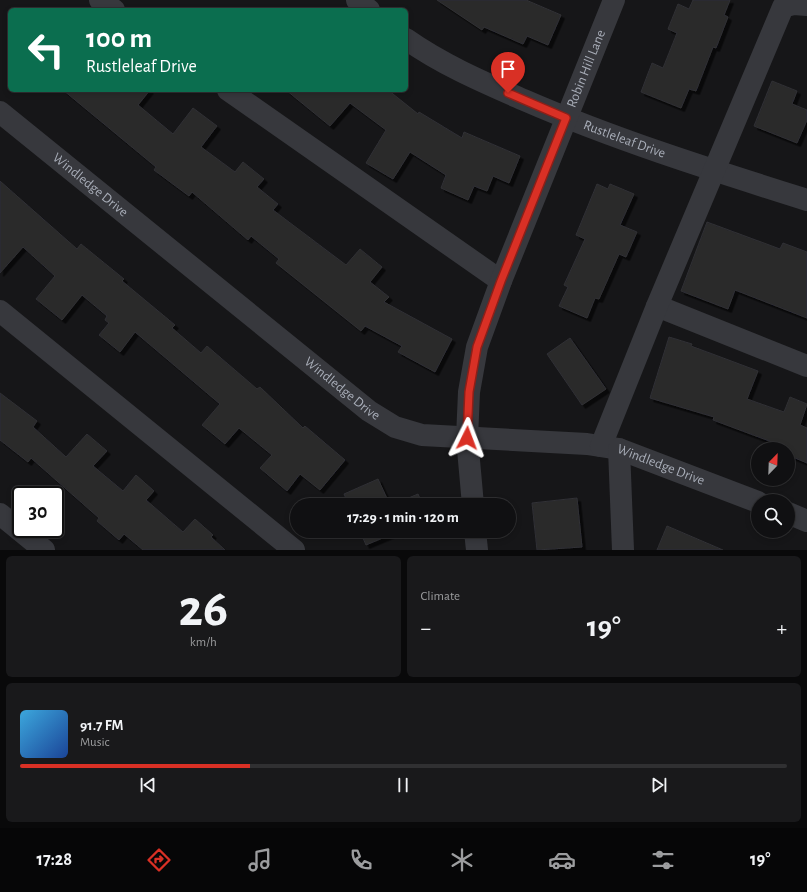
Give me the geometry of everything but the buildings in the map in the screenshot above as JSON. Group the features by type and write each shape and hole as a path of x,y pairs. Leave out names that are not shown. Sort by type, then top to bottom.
{"street":[{"path":"100,0 112,8"},
{"path":"357,0 367,8"},
{"name":"Robin Hill Lane","path":"472,498 467,438 469,392 477,347 501,281 614,0"},
{"path":"623,550 610,447 656,306 784,4 807,5"},
{"name":"Rustleleaf Drive","path":"408,40 432,57 464,74 566,118 714,170 807,200"},
{"path":"231,92 501,281"},
{"name":"Windledge Drive","path":"0,112 369,411 395,427 422,435 610,447 751,499"},
{"path":"656,306 807,366"},
{"path":"0,311 294,550"},
{"path":"795,516 807,521"},
{"path":"4,524 44,550"},
{"path":"476,538 477,550"}],"route":[{"path":"467,438 469,392 477,347 501,281 566,118 508,93"}]}
